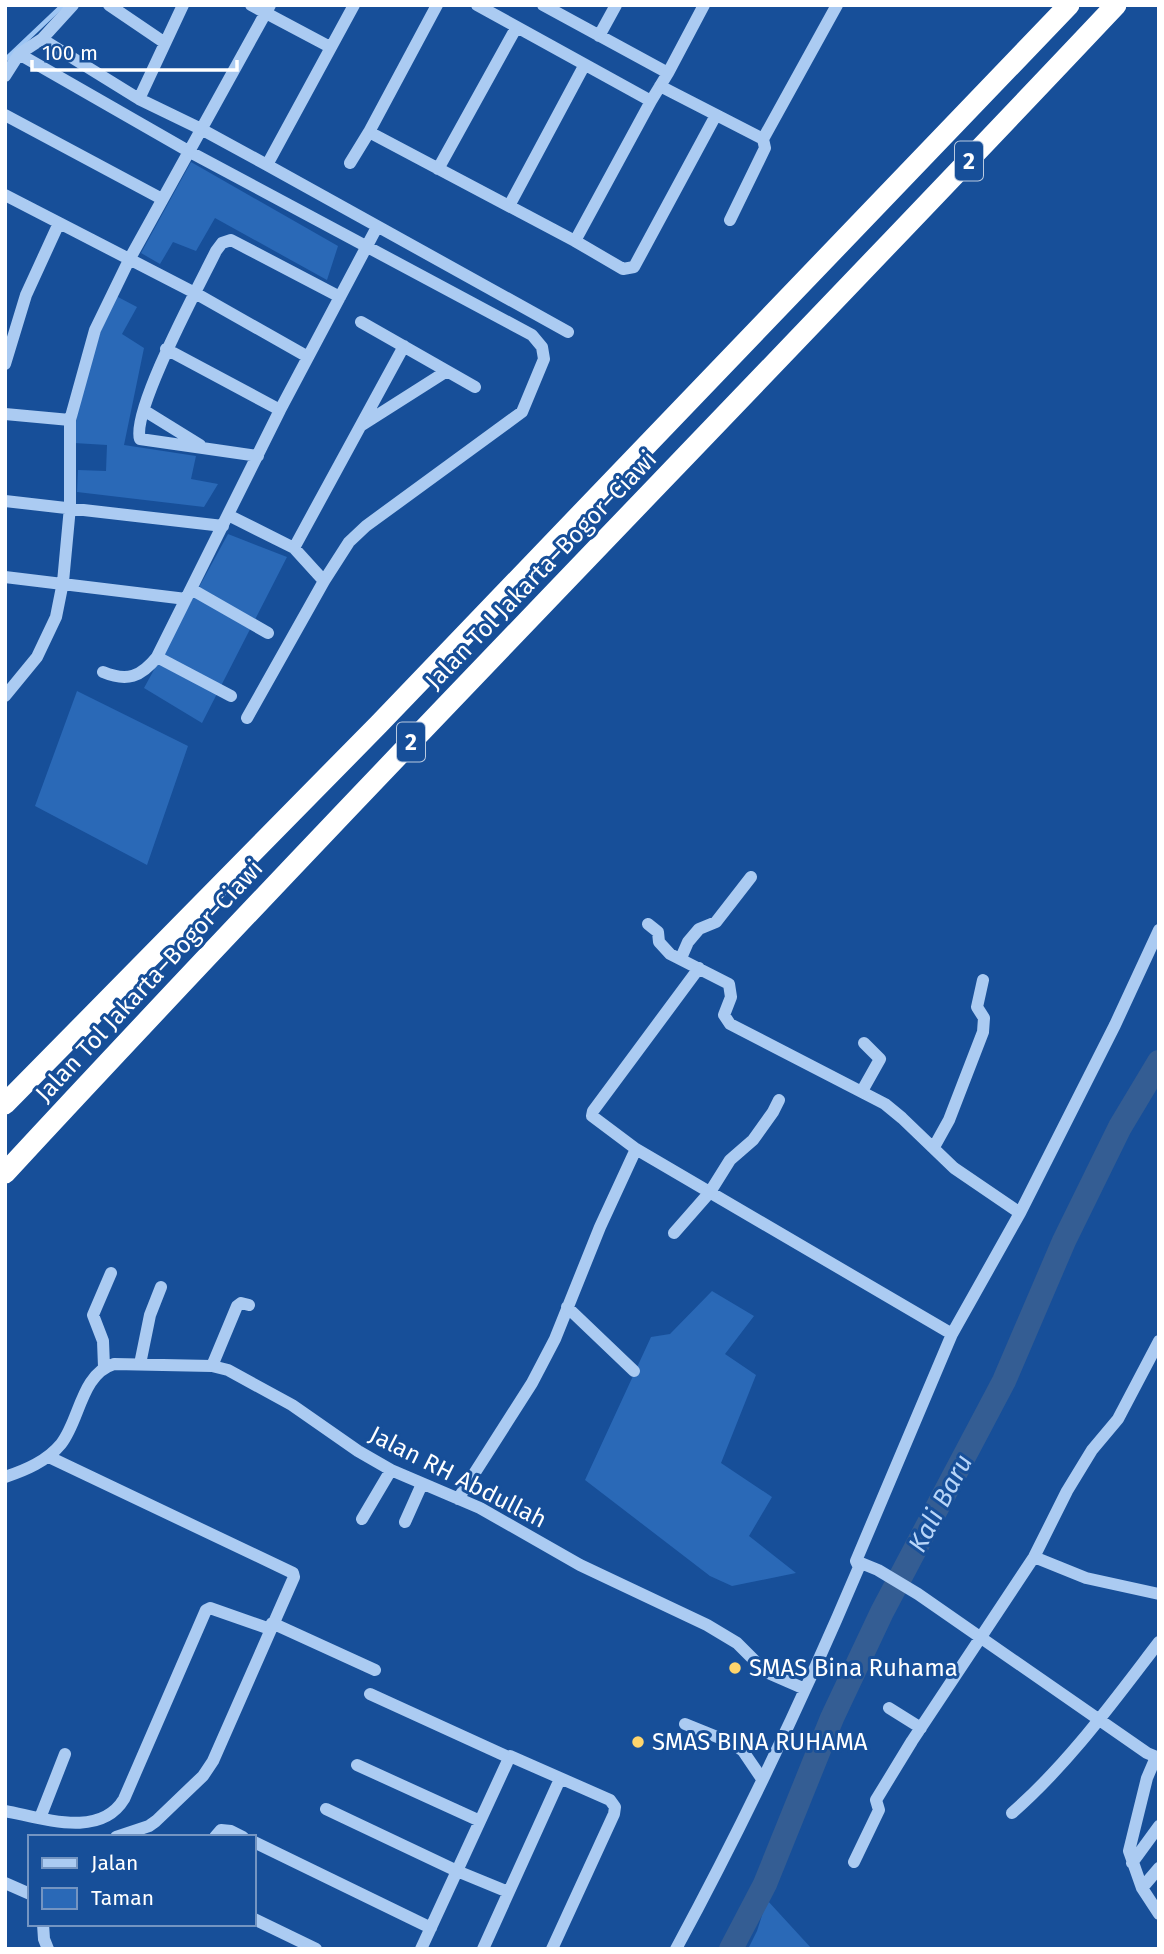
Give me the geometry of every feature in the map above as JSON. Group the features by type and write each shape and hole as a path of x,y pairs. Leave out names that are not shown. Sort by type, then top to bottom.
{"highway":[{"name":"Jalan Tol Jakarta–Bogor–Ciawi","path":"5,1104 379,724 1069,5"},
{"name":"Jalan Tol Jakarta–Bogor–Ciawi","path":"5,1173 216,946 822,316 1116,5"},
{"path":"795,292 822,316"}],"street":[{"path":"5,76 19,54 42,39 73,5"},
{"path":"108,5 165,43"},
{"path":"139,99 183,5"},
{"path":"251,5 268,9 330,47"},
{"path":"267,166 354,5"},
{"path":"350,163 437,5"},
{"path":"477,5 651,101"},
{"path":"543,5 668,72"},
{"path":"599,36 616,5"},
{"path":"575,241 704,5"},
{"path":"730,220 765,148 763,139 837,5"},
{"path":"5,696 44,646 56,617 63,582 70,507 70,420 95,330 129,260 268,9"},
{"path":"438,169 516,28"},
{"path":"42,39 139,99 201,130 568,332"},
{"path":"19,54 190,152 531,335 542,347 544,359 522,412 366,526 341,552 247,718"},
{"path":"509,206 584,66"},
{"path":"660,86 763,139"},
{"path":"369,132 623,269 634,267 716,115"},
{"path":"5,116 162,199"},
{"path":"5,195 195,293 308,357"},
{"path":"5,364 26,295 59,223"},
{"path":"103,672 126,678 138,676 157,657 280,410 377,227"},
{"path":"258,456 140,439 138,434 166,349 222,243 231,240 340,297"},
{"path":"361,322 475,387"},
{"path":"294,548 404,346"},
{"path":"166,349 280,410"},
{"path":"360,426 447,371"},
{"path":"145,411 203,447"},
{"path":"5,414 70,420"},
{"path":"5,501 226,520 294,548 324,581"},
{"path":"5,577 189,594 268,633"},
{"path":"157,657 232,696"},
{"path":"681,958 688,942 699,929 716,922 751,877"},
{"path":"648,923 658,932 659,942 664,949 729,984 732,991 724,1015 730,1024 862,1091 893,1110 954,1168 1020,1213"},
{"path":"856,1562 951,1334 1020,1213 1115,1025 1159,930"},
{"path":"699,968 593,1111 592,1116 636,1149 951,1334"},
{"path":"934,1147 949,1119 983,1032 984,1017 977,1007 983,979"},
{"path":"862,1091 880,1059 864,1043"},
{"path":"674,1233 710,1192 730,1160 753,1140 774,1112 779,1100"},
{"path":"458,1499 532,1383 555,1339 600,1227 636,1149"},
{"path":"5,1477 49,1457 62,1443 90,1383 104,1367 103,1341 93,1315 111,1273"},
{"path":"140,1364 149,1315 161,1287"},
{"path":"212,1366 237,1306 241,1303 249,1305"},
{"path":"568,1307 634,1371"},
{"path":"855,1862 879,1810 875,1801 1034,1557 1067,1491 1092,1450 1118,1419 1159,1341"},
{"name":"Jalan RH Abdullah","path":"104,1367 114,1364 140,1364 212,1366 228,1370 292,1405 358,1451 391,1470 480,1508 580,1565 707,1625 737,1643 766,1672 806,1689"},
{"path":"49,1457 293,1573 294,1577 208,1770 156,1821 142,1829 120,1835"},
{"path":"362,1519 391,1470"},
{"path":"405,1522 422,1484"},
{"path":"1034,1557 1086,1578 1159,1594"},
{"path":"856,1562 878,1570 918,1594 1147,1753 1157,1757 1147,1778 1129,1851 1142,1888 1159,1914"},
{"path":"677,1949 806,1689 859,1567 856,1562"},
{"path":"5,1811 40,1818 96,1822 120,1807 206,1610 210,1608 271,1626 375,1670"},
{"path":"1012,1813 1037,1791 1099,1719 1159,1642"},
{"path":"370,1694 610,1800 615,1807 552,1949"},
{"path":"889,1709 921,1728"},
{"path":"685,1724 732,1743 743,1751 762,1779"},
{"path":"40,1818 65,1754"},
{"path":"421,1949 508,1757"},
{"path":"357,1765 480,1821"},
{"path":"483,1949 560,1779"},
{"path":"326,1809 508,1892"},
{"path":"1132,1863 1159,1826"},
{"path":"216,1835 220,1830 225,1830 238,1835"},
{"path":"256,1843 431,1928"},
{"path":"1142,1888 1159,1868"},
{"path":"5,1883 28,1893"},
{"path":"256,1920 316,1949"},
{"path":"43,1926 48,1949"}],"green space":[{"path":"191,162 338,246 327,280 215,218 196,251 173,242 160,264 141,253"},
{"path":"116,296 137,307 122,334 144,348 124,445 196,456 191,479 218,484 204,507 77,492 78,470 106,471 107,445 74,443 88,368"},
{"path":"228,534 287,557 202,723 144,688"},
{"path":"77,691 188,746 147,865 35,806"},
{"path":"712,1291 754,1316 725,1354 756,1375 721,1463 772,1497 749,1536 796,1573 732,1586 710,1576 585,1480 651,1337 670,1334"},
{"path":"767,1900 812,1949 748,1949"}],"waterway":[{"path":"5,60 63,5"},
{"name":"Kali Baru","path":"731,1949 765,1884 832,1718 882,1612 1004,1381 1064,1241 1120,1127 1159,1062"}],"place":[{"name":"SMAS Bina Ruhama","path":"735,1668"},
{"name":"SMAS BINA RUHAMA","path":"638,1742"}]}
